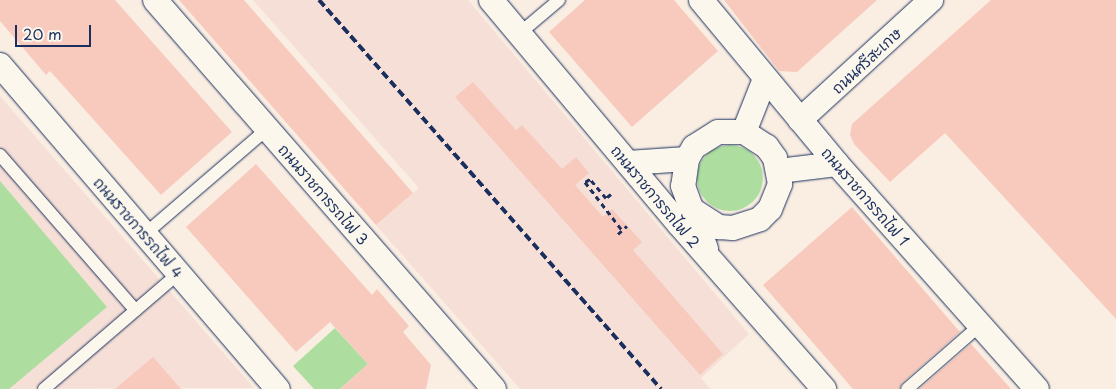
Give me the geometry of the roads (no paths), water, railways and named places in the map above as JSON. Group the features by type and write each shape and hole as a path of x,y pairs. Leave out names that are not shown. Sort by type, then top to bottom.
{"street":[{"name":"ถนนราชการรถไฟ 3","path":"155,0 488,387"},
{"name":"ถนนราชการรถไฟ 2","path":"491,0 628,163 687,218 708,257 824,389"},
{"name":"ถนนราชการรถไฟ 1","path":"701,0 837,164 1036,389"},
{"name":"ถนนศรีสะเกษ","path":"800,120 931,0"},
{"name":"ถนนราชการรถไฟ 4","path":"0,65 278,389"},
{"path":"744,132 765,79"},
{"path":"731,130 744,132 767,146 779,170 780,184 770,209 747,226 719,226 687,218 683,186 687,159 705,138 731,130"},
{"path":"628,163 687,159"},
{"path":"779,170 837,164"}],"lane":[{"path":"520,34 559,0"},
{"path":"145,234 267,129"},
{"path":"0,155 135,310"},
{"path":"44,389 179,273"},
{"path":"907,389 980,325"}],"railway":[{"path":"319,0 661,389"}]}
